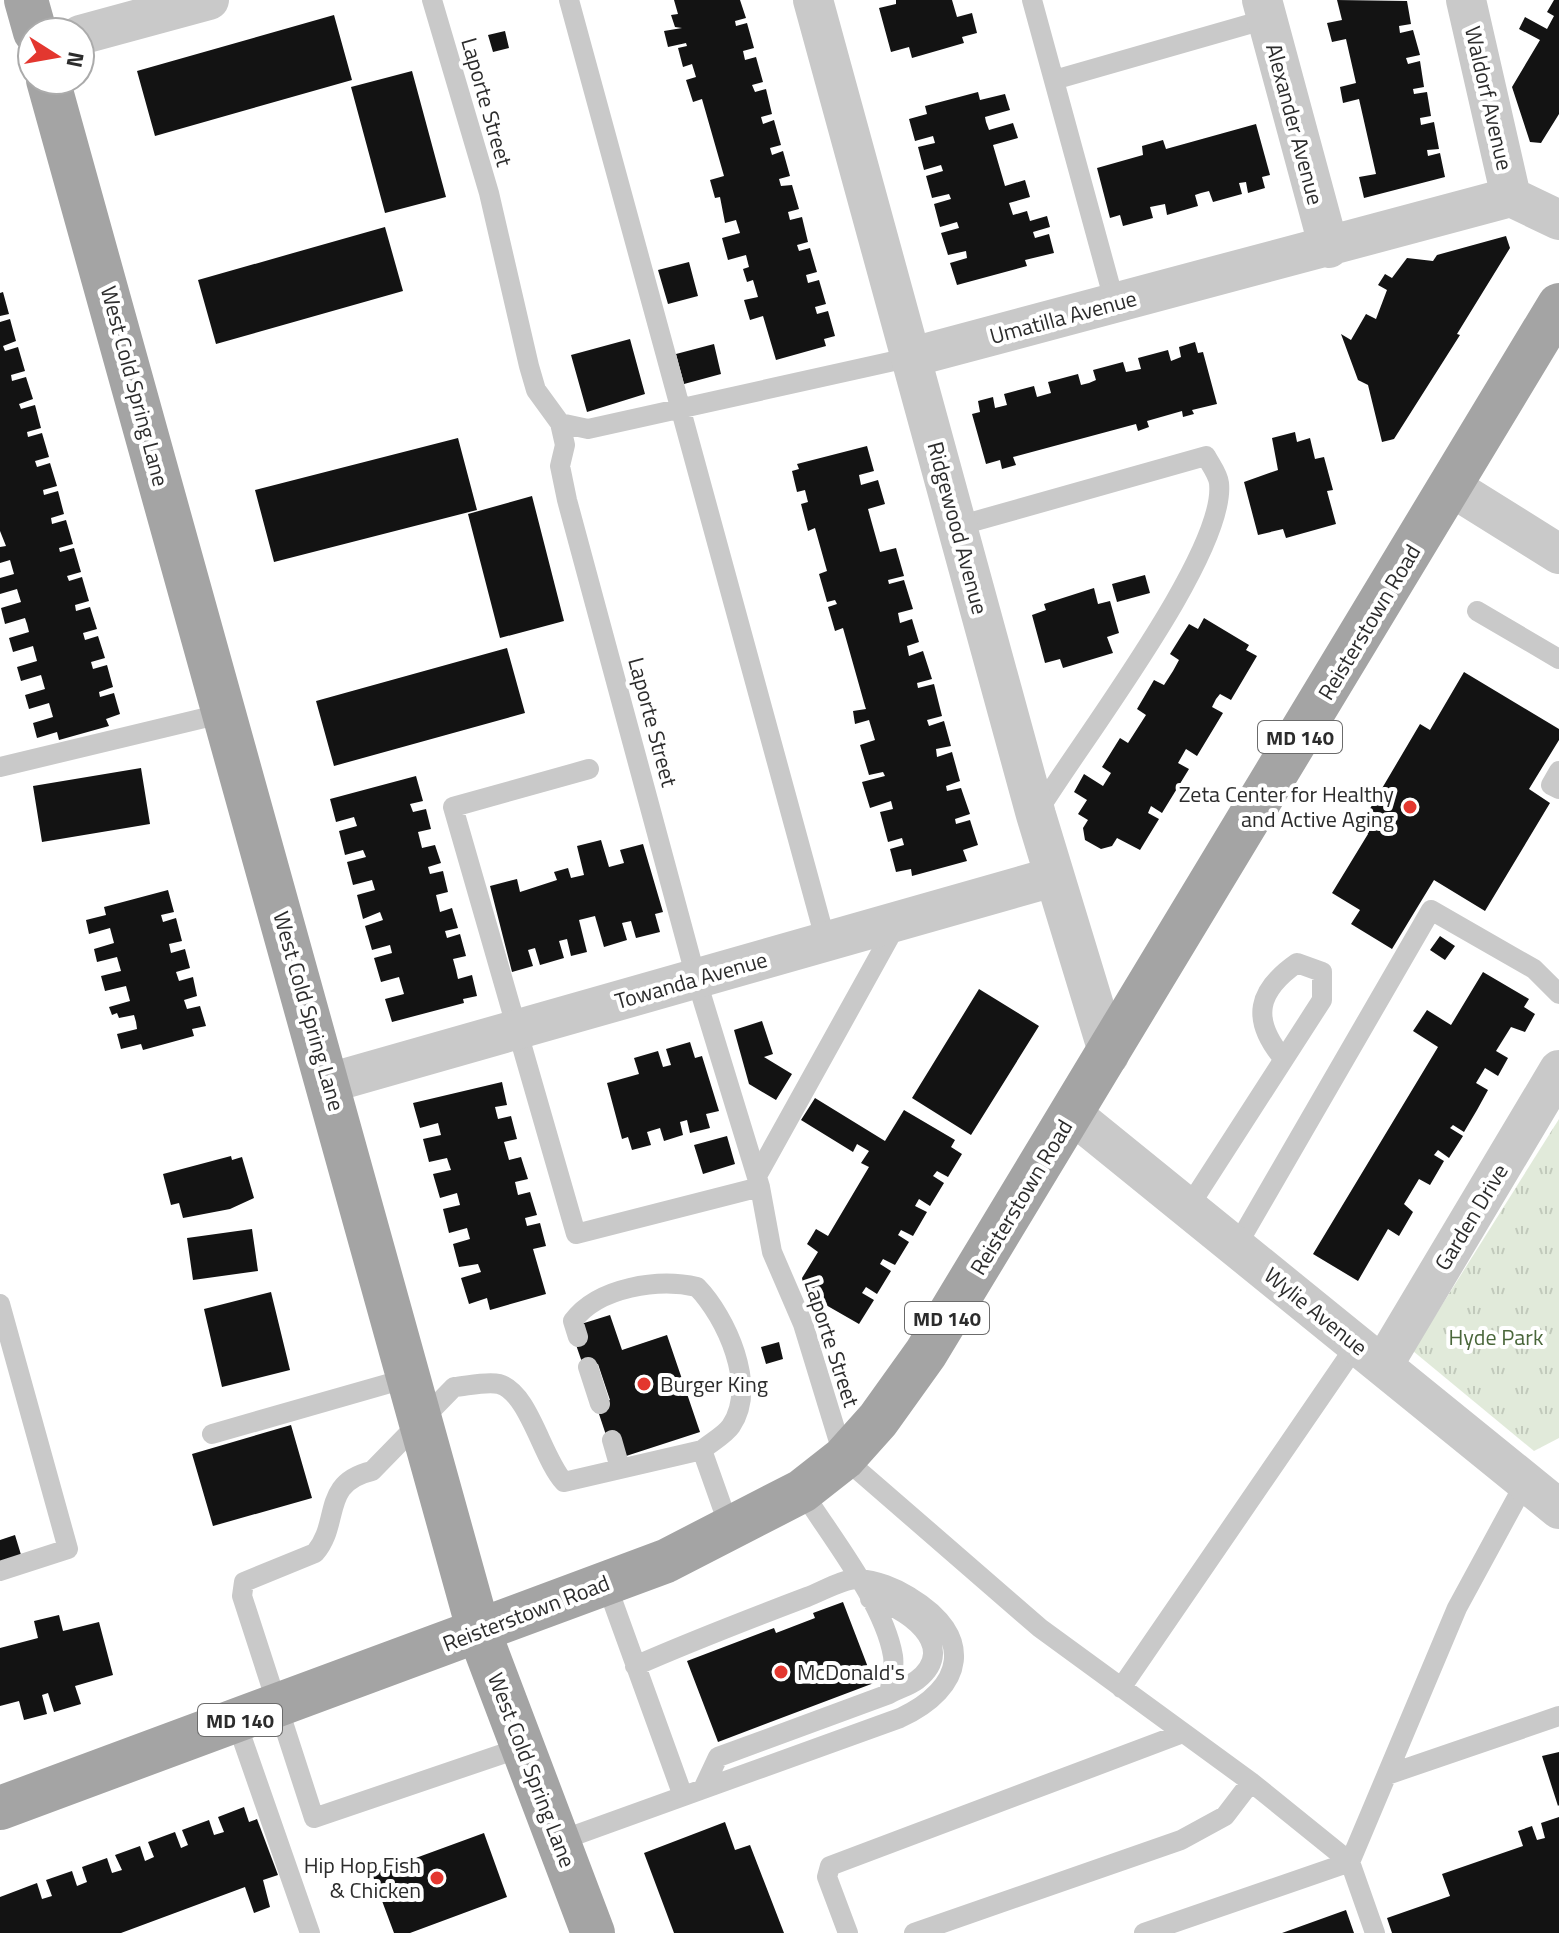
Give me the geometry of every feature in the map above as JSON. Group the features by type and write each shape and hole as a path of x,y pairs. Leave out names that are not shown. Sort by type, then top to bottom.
{"main road":[{"name":"West Cold Spring Lane","path":"52,96 479,1632 593,1933"},
{"name":"Reisterstown Road","path":"0,1808 666,1561 802,1491 844,1458 878,1420 926,1353 1109,1055 1559,305"}],"street":[{"path":"96,31 209,0"},
{"name":"Ridgewood Avenue","path":"813,0 1053,877 1109,1055"},
{"name":"Waldorf Avenue","path":"1472,6 1511,197"},
{"name":"Alexander Avenue","path":"1264,9 1329,248"},
{"path":"1511,197 1559,220"},
{"name":"Umatilla Avenue","path":"912,357 1511,197"},
{"path":"1450,486 1559,554"},
{"name":"Towanda Avenue","path":"329,1083 1053,877"},
{"name":"Garden Drive","path":"1370,1354 1559,1070"},
{"name":"Wylie Avenue","path":"1072,1114 1370,1354 1542,1472 1559,1509"}],"lane":[{"name":"Laporte Street","path":"432,0 489,193 536,390 560,423 565,445 560,466 567,500 696,978 759,1182 772,1252 803,1324 844,1458"},
{"path":"569,0 826,942"},
{"path":"1032,0 1115,304"},
{"path":"1054,80 1264,9"},
{"name":"Umatilla Avenue","path":"560,423 588,429 912,357"},
{"path":"958,526 1206,456 1219,481 1212,525 1203,549 1149,643 1036,815"},
{"path":"1477,611 1559,659"},
{"path":"0,767 225,713"},
{"path":"589,769 453,807 576,1234 759,1182 889,938"},
{"path":"1559,771 1551,785 1559,789"},
{"path":"1236,1247 1431,910 1534,969 1559,994"},
{"path":"1188,1208 1282,1057"},
{"path":"523,1747 314,1818 242,1596 244,1582 315,1553 322,1545 342,1485 354,1475 372,1471 454,1387 499,1384 522,1400 547,1461 564,1482 702,1450 731,1425 741,1384 735,1350 713,1303 697,1287 656,1283 597,1300 583,1308 573,1321 578,1337"},
{"path":"0,1304 68,1549 0,1571"},
{"path":"1121,1688 1370,1354"},
{"path":"588,1367 600,1404"},
{"path":"212,1434 408,1378"},
{"path":"612,1440 620,1468"},
{"path":"702,1450 730,1529"},
{"path":"844,1458 1040,1628 1251,1782 1350,1862 1375,1933"},
{"path":"1144,1933 1350,1862 1457,1608 1542,1472"},
{"path":"802,1491 870,1599 894,1658 889,1694"},
{"path":"559,1841 900,1718 925,1706 946,1685 954,1661 944,1622 896,1589 856,1578 635,1666"},
{"path":"606,1583 683,1796"},
{"path":"703,1789 718,1757 889,1694 919,1679 931,1661 930,1642 924,1628 891,1603 870,1599"},
{"path":"1387,1775 1559,1716"},
{"path":"236,1721 310,1933"},
{"path":"848,1933 827,1877 830,1866 1183,1733"},
{"path":"914,1933 1181,1840 1225,1816 1251,1782"}],"green space":[{"name":"Hyde Park","path":"1559,1119 1559,1438 1534,1451 1413,1351"}],"building":[{"path":"674,0 740,0 746,18 735,21 736,26 747,23 754,48 743,51 745,60 756,57 763,82 752,85 755,92 766,89 772,114 761,117 763,124 774,120 781,145 770,148 772,155 783,151 790,176 779,179 781,186 792,185 799,209 788,212 790,220 802,217 808,242 797,245 799,251 810,248 817,272 806,275 808,283 819,280 826,304 815,307 817,314 828,311 835,336 824,339 826,346 776,360 763,316 750,320 744,300 758,297 753,280 747,282 743,269 749,267 746,255 728,260 722,238 740,233 736,220 725,223 720,197 715,198 710,180 724,176 702,99 693,102 686,80 696,77 692,64 683,67 678,48 687,46 686,43 668,47 664,31 682,28 675,27 671,15 678,14"},
{"path":"896,0 952,0 957,17 972,13 977,33 962,37 964,43 912,58 909,47 891,52 879,8 896,4"},
{"path":"1337,0 1407,1 1411,24 1399,26 1400,33 1413,30 1420,55 1406,58 1408,64 1420,61 1424,87 1413,89 1414,94 1427,92 1431,116 1420,118 1421,125 1434,122 1439,149 1427,150 1428,156 1440,153 1445,177 1364,198 1359,177 1376,174 1359,99 1343,103 1340,87 1356,83 1346,39 1332,42 1327,23 1342,20"},
{"path":"1554,0 1559,0 1559,114 1541,143 1530,142 1512,87 1540,40 1519,29 1525,17 1547,29 1554,16 1547,12"},
{"path":"334,15 352,80 155,136 137,71"},
{"path":"505,31 509,48 493,52 488,35"},
{"path":"412,71 446,197 385,213 351,87"},
{"path":"978,92 980,100 1005,94 1010,110 985,117 986,122 989,130 1013,123 1018,138 993,145 1005,186 1025,180 1030,197 1009,203 1013,215 1027,211 1030,221 1047,216 1050,227 1033,232 1035,238 1049,234 1054,253 1025,260 1027,266 957,285 950,263 967,258 966,251 948,255 941,233 959,228 957,222 940,227 934,204 951,199 949,194 932,198 926,176 943,171 941,165 924,170 918,147 935,143 933,136 915,141 909,119 927,114 925,106"},
{"path":"1256,124 1270,175 1262,177 1265,188 1248,193 1246,182 1239,183 1242,194 1213,202 1209,191 1201,193 1195,195 1198,206 1167,215 1165,204 1150,207 1153,218 1123,226 1120,215 1110,218 1097,168 1143,155 1142,146 1163,140 1166,149"},
{"path":"385,227 403,291 216,344 198,280"},
{"path":"1506,236 1510,248 1457,334 1460,335 1394,439 1382,442 1368,385 1358,380 1341,334 1351,340 1366,314 1376,319 1387,290 1378,285 1385,274 1392,278 1407,258 1433,261 1437,255"},
{"path":"689,262 698,296 668,304 658,270"},
{"path":"3,292 9,314 0,316 0,293"},
{"path":"10,319 16,341 3,346 5,351 18,347 25,371 11,375 12,381 26,377 33,399 19,404 21,409 35,405 41,428 27,432 28,437 42,433 49,457 35,461 37,467 50,463 57,486 43,490 44,495 58,491 64,514 51,518 52,524 66,520 73,544 59,548 60,552 74,548 81,572 67,576 69,581 82,577 89,601 75,605 76,611 90,607 97,629 83,633 85,640 98,636 105,658 91,662 93,669 107,665 113,687 99,692 100,697 114,693 120,714 106,719 109,726 59,740 57,732 37,738 33,723 53,717 49,703 29,709 25,695 45,689 41,675 21,681 17,667 37,661 33,646 13,652 9,638 29,632 27,624 25,618 5,624 1,608 21,602 17,589 0,594 0,578 14,574 10,560 0,563 0,547 6,546 0,531 0,322"},
{"path":"630,339 645,394 587,412 571,355"},
{"path":"1195,342 1198,353 1203,352 1217,404 1192,410 1194,414 1183,417 1182,411 1147,421 1149,427 1138,431 1136,424 1013,457 1016,465 1002,469 1000,460 986,464 972,414 980,412 978,401 993,397 995,408 1007,405 1004,394 1034,386 1037,397 1051,393 1048,382 1078,374 1081,385 1089,383 1096,380 1093,370 1123,362 1126,372 1141,369 1138,358 1168,350 1171,361 1181,357 1179,347"},
{"path":"714,344 721,374 684,384 676,354"},
{"path":"1295,432 1297,442 1310,438 1315,459 1324,457 1333,490 1327,491 1336,524 1286,538 1283,529 1258,535 1244,482 1278,470 1272,438"},
{"path":"458,438 477,510 274,562 255,490"},
{"path":"867,446 874,471 859,475 861,485 878,480 885,504 868,509 871,520 880,552 896,548 904,576 888,580 889,584 904,580 913,609 898,613 900,623 912,619 919,642 907,646 909,656 923,651 932,679 917,683 918,688 934,684 942,716 927,720 929,726 944,721 951,746 936,749 937,757 952,752 960,781 946,786 947,791 961,788 970,814 955,819 956,824 970,820 978,845 963,850 967,861 912,876 911,869 896,872 890,849 904,845 902,838 888,842 880,812 893,809 891,801 870,808 862,782 885,776 883,772 869,775 860,745 875,740 869,720 855,724 853,711 866,709 843,628 835,631 828,607 837,604 835,600 827,602 819,574 827,571 815,528 808,531 801,504 808,502 805,490 797,492 792,471 799,469 797,464"},
{"path":"532,496 564,621 500,638 468,514"},
{"path":"1145,575 1150,593 1117,602 1112,584"},
{"path":"1094,588 1098,604 1110,601 1119,633 1107,637 1113,653 1063,668 1060,659 1045,663 1032,615 1046,610 1044,604"},
{"path":"1204,618 1249,645 1246,650 1257,656 1231,700 1220,694 1216,699 1212,707 1223,713 1197,756 1186,749 1178,763 1189,769 1162,813 1151,806 1148,813 1159,819 1140,850 1117,838 1112,846 1101,849 1085,840 1083,828 1088,820 1078,814 1087,800 1074,792 1084,774 1103,786 1111,773 1102,767 1120,738 1128,743 1146,715 1137,709 1154,680 1164,685 1179,660 1170,654 1189,624 1198,629"},
{"path":"507,648 525,713 334,766 316,701"},
{"path":"1464,672 1559,729 1559,740 1529,789 1550,803 1485,911 1434,880 1392,949 1351,924 1360,910 1332,893 1368,834 1358,829 1420,724 1430,730"},
{"path":"141,768 150,824 42,842 33,786"},
{"path":"416,776 423,801 410,804 413,812 426,809 431,829 418,832 422,848 435,845 441,863 428,867 430,874 443,871 448,892 436,895 440,912 452,908 458,928 445,931 447,938 460,934 466,956 453,959 458,979 472,975 477,996 463,999 464,1003 392,1022 385,999 404,994 399,977 381,982 374,958 392,953 390,945 372,950 365,926 383,920 380,912 363,919 357,895 375,890 372,880 353,885 347,862 366,857 363,850 345,855 339,831 357,826 354,817 336,822 330,799"},
{"path":"601,840 609,867 624,863 620,850 643,844 663,912 655,914 660,932 636,938 631,921 622,923 627,940 604,947 595,916 579,920 587,952 571,956 567,939 559,941 564,958 540,965 535,948 528,950 533,966 512,972 490,886 517,879 520,892 557,880 554,872 568,868 571,878 584,875 577,846"},
{"path":"168,890 174,912 161,915 163,922 176,918 182,941 169,944 171,953 185,949 190,968 176,972 179,981 193,977 197,996 184,1000 187,1009 200,1006 206,1026 192,1029 194,1036 143,1050 141,1044 121,1049 117,1034 137,1029 136,1022 134,1015 119,1018 117,1013 112,1015 109,1007 130,1001 126,986 105,991 101,976 121,971 117,957 97,962 94,949 114,943 110,928 89,934 86,920 106,915 104,907"},
{"path":"1440,936 1455,946 1445,960 1430,950"},
{"path":"1483,972 1529,999 1524,1007 1535,1014 1525,1032 1511,1027 1496,1051 1508,1058 1498,1076 1485,1068 1476,1083 1488,1090 1477,1110 1464,1132 1453,1125 1450,1128 1463,1136 1449,1158 1438,1150 1434,1155 1444,1161 1430,1185 1419,1179 1404,1204 1413,1212 1399,1236 1388,1229 1358,1281 1313,1254 1438,1047 1413,1031 1427,1010 1451,1025"},
{"path":"979,989 1039,1026 971,1135 912,1098"},
{"path":"762,1021 773,1054 764,1057 792,1074 776,1100 749,1084 734,1030"},
{"path":"690,1042 695,1058 702,1056 719,1111 706,1114 710,1128 690,1133 687,1120 680,1122 683,1135 664,1141 660,1128 647,1132 651,1145 632,1150 628,1137 622,1139 607,1083 639,1074 634,1058 658,1051 663,1067 671,1065 666,1049"},
{"path":"502,1082 507,1105 495,1107 498,1119 511,1116 517,1139 504,1142 509,1160 521,1157 528,1179 515,1182 518,1195 530,1192 537,1215 525,1218 527,1226 540,1223 546,1246 533,1249 546,1294 490,1310 487,1298 469,1304 461,1278 481,1272 478,1264 459,1267 453,1244 470,1239 467,1228 449,1233 443,1209 460,1205 457,1193 440,1198 433,1174 451,1170 447,1158 429,1162 423,1139 441,1135 438,1123 420,1128 413,1103"},
{"path":"815,1098 885,1141 904,1110 955,1140 951,1147 962,1154 948,1177 937,1171 933,1176 944,1183 930,1206 919,1199 915,1206 927,1212 913,1236 901,1230 898,1235 909,1242 895,1265 883,1259 880,1264 891,1271 877,1294 866,1287 862,1293 874,1300 859,1324 805,1293 802,1278 818,1252 807,1244 816,1229 828,1236 869,1167 861,1163 869,1151 857,1144 853,1152 801,1120"},
{"path":"727,1136 735,1164 703,1174 694,1145"},
{"path":"231,1156 232,1160 242,1157 254,1198 230,1209 183,1218 179,1203 171,1205 163,1174"},
{"path":"252,1229 258,1271 193,1280 187,1238"},
{"path":"271,1292 290,1370 222,1387 204,1309"},
{"name":"Burger King","path":"610,1315 622,1350 667,1335 700,1432 623,1457 608,1441 596,1405 610,1400 598,1364 584,1368 574,1339 581,1324"},
{"path":"779,1342 783,1359 766,1364 761,1347"},
{"path":"291,1425 312,1498 213,1526 192,1454"},
{"path":"15,1535 22,1558 0,1564 0,1540"},
{"name":"McDonald's","path":"843,1602 874,1683 718,1742 687,1661 774,1628 776,1633 815,1618 813,1613"},
{"path":"59,1615 63,1631 99,1622 113,1675 75,1686 81,1704 54,1712 48,1693 42,1695 47,1714 24,1720 19,1701 0,1706 0,1648 38,1638 34,1621"},
{"path":"1559,1752 1559,1805 1558,1806 1542,1756"},
{"path":"244,1807 249,1822 257,1819 278,1875 263,1880 270,1907 254,1913 245,1887 121,1933 0,1933 0,1897 37,1883 42,1899 52,1896 46,1880 72,1871 77,1886 87,1882 82,1867 107,1858 112,1873 122,1870 115,1855 140,1846 145,1861 154,1857 148,1842 175,1832 181,1848 188,1845 182,1830 209,1820 214,1835 224,1832 218,1817"},
{"path":"1559,1817 1559,1933 1392,1933 1387,1918 1450,1896 1442,1874 1523,1846 1518,1831 1532,1826 1537,1840 1545,1838 1541,1823"},
{"path":"725,1822 735,1850 750,1845 784,1933 674,1933 644,1853"},
{"name":"Hip Hop Fish & Chicken","path":"484,1833 507,1897 410,1933 394,1933 372,1874"},
{"path":"1346,1910 1354,1933 1282,1933"}],"place":[{"name":"Zeta Center for Healthy and Active Aging","path":"1410,807"},
{"name":"Burger King","path":"644,1384"},
{"name":"McDonald's","path":"781,1672"},
{"name":"Hip Hop Fish & Chicken","path":"437,1878"}]}
